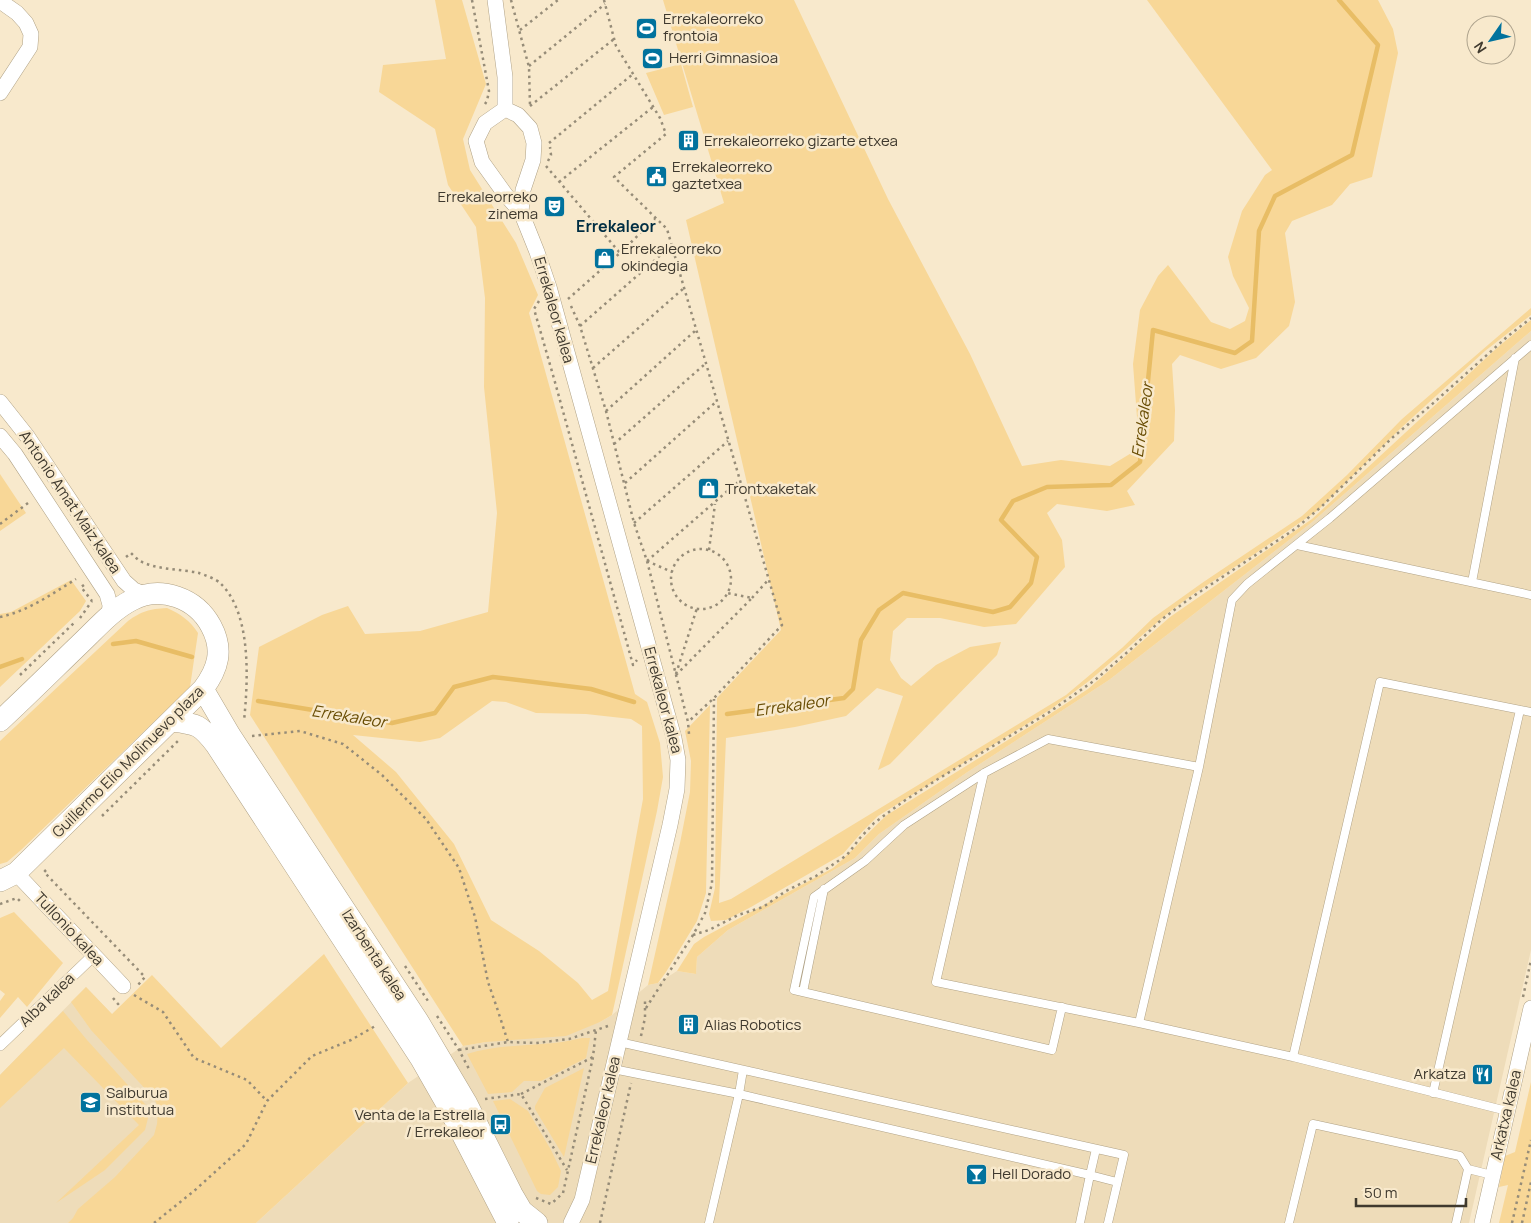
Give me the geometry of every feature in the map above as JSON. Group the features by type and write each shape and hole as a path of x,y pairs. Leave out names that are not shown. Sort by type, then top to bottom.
{"main road":[{"name":"Guillermo Elio Molinuevo plaza","path":"0,721 109,617 133,600 146,595 167,594 179,597 191,604 206,618 212,628 218,651 218,664 204,690 8,877"},
{"name":"Izarbenta kalea","path":"204,690 230,735 435,1049 466,1102 522,1211 537,1223"},
{"name":"Izarbenta kalea","path":"172,721 198,725 206,731 216,745 408,1037 445,1101 508,1223"}],"street":[{"path":"495,0 505,77 505,109"},
{"path":"0,1 26,23 32,34 30,47 0,92"},
{"name":"Errekaleor kalea","path":"521,212 523,190 533,160 534,143 530,128 518,115 505,109 485,123 476,141 482,162 521,212 537,252 674,738 678,760 677,789 670,825 582,1200 572,1223"},
{"name":"Antonio Amat Maiz kalea","path":"0,402 27,436 124,581 134,590 146,595"},
{"name":"Antonio Amat Maiz kalea","path":"0,436 15,454 107,594 110,605 109,617"},
{"name":"Tullonio kalea","path":"8,877 94,955 126,989"},
{"name":"Alba kalea","path":"0,1045 94,955"},
{"name":"Arkatxa kalea","path":"1482,1223 1531,1008"}],"lane":[{"path":"1139,1023 1199,767 1232,600 1247,584 1330,518 1531,345"},
{"path":"1472,582 1516,358"},
{"path":"1297,545 1531,595"},
{"path":"1293,1056 1380,682 1531,712"},
{"path":"1433,1093 1520,710"},
{"path":"1062,1007 1052,1050 794,990 814,896 865,861 904,825 984,773 1048,739 1199,767"},
{"path":"984,773 936,982 1293,1056 1507,1111"},
{"path":"619,1042 1124,1156 1108,1223"},
{"path":"613,1069 739,1094 1117,1182"},
{"path":"709,1223 743,1070"},
{"path":"1289,1223 1313,1124 1460,1156 1468,1169 1456,1223"},
{"path":"1080,1223 1096,1149"},
{"path":"1468,1169 1492,1175"}],"path":[{"path":"472,0 489,91 487,101 482,107"},
{"path":"511,0 528,66 530,106 614,39"},
{"path":"520,30 558,0"},
{"path":"528,66 605,2 616,46 654,107 666,134 614,178 666,229 782,625 714,698 688,722"},
{"path":"549,143 633,74"},
{"path":"560,182 654,107"},
{"path":"546,166 620,253"},
{"path":"655,218 620,253 568,299 580,326 606,411 634,523 647,561 672,572"},
{"path":"580,326 671,246"},
{"path":"593,368 684,288"},
{"path":"541,296 534,309 554,375 633,665 640,657 642,666"},
{"path":"693,935 709,930 738,915 762,907 786,891 816,876 847,854 874,824 904,801 1048,713 1095,680 1162,620 1189,599 1302,524 1392,438 1531,318"},
{"path":"606,411 696,330"},
{"path":"614,444 706,363"},
{"path":"624,483 717,401"},
{"path":"634,523 728,441"},
{"path":"647,561 740,480"},
{"path":"0,524 28,503"},
{"path":"709,550 715,503"},
{"path":"690,550 709,550 717,554 729,567 731,576 727,593 714,606 697,608 687,605 679,599 674,591 671,582 672,572 682,555 690,550"},
{"path":"0,618 40,601 76,579"},
{"path":"697,608 676,675 769,579"},
{"path":"727,593 752,598"},
{"path":"20,675 78,619 92,601"},
{"path":"639,1046 645,1009 705,913 712,883 714,698"},
{"path":"251,736 300,731 343,744 382,775 426,819 459,868 475,917 488,982 508,1042"},
{"path":"0,904 17,898 24,904"},
{"path":"404,964 430,1004"},
{"path":"126,989 163,1012 194,1058 247,1080 267,1101"},
{"path":"435,1012 472,1074"},
{"path":"435,1049 459,1050 508,1042 536,1043 569,1039 624,1020"},
{"path":"154,1223 246,1144 267,1101 312,1056 351,1040 377,1025"},
{"path":"533,1192 536,1198 551,1204 563,1193 593,1057 596,1030"},
{"path":"485,1099 521,1094 593,1057"},
{"path":"600,1223 634,1073"},
{"path":"521,1094 568,1171"},
{"path":"1512,1223 1531,1140"},
{"path":"1522,1223 1531,1182"}],"shaded area":[{"path":"435,0 462,0 486,84 463,139 470,170 516,243 538,295 529,313 635,694 647,702 660,743 663,777 612,1015 566,1036 486,1042 463,1046 250,715 259,647 322,615 348,606 365,634 420,631 488,612 497,513 484,387 485,298 476,227 448,185 435,129 379,92 383,65 446,59","holes":["492,701 506,702 536,713 586,714 631,719 642,726 643,799 608,991 592,1000 578,983 539,951 491,920 454,844 396,772 353,735 420,742 440,738"]},
{"path":"663,0 794,0 888,199 970,354 1022,466 1061,460 1110,466 1133,452 1139,444 1133,364 1140,310 1158,276 1168,265 1211,322 1230,329 1245,321 1249,308 1233,276 1228,257 1242,211 1265,175 1272,170 1147,0 1378,0 1393,29 1398,53 1372,177 1350,184 1332,205 1292,221 1285,233 1295,302 1289,326 1256,358 1221,369 1180,355 1172,364 1175,410 1174,441 1127,491 1135,505 1107,511 1057,504 1047,513 1062,540 1065,567 1016,624 984,627 940,618 907,618 893,631 890,660 901,678 911,686 936,665 970,647 1001,642 997,655 890,764 878,770 903,696 877,688 846,716 795,727 726,738 719,903 731,899 1066,695 1122,648 1153,618 1302,516 1347,475 1402,419 1531,308 1531,315 1485,351 1401,428 1318,510 1192,595 1168,613 1089,681 1051,709 878,816 843,854 726,920 711,921 709,914 715,888 717,698 781,630 686,220 724,203"},
{"path":"681,64 693,107 664,115 646,73"},
{"path":"1531,320 1531,331 1311,523 1109,680 966,773 879,834 855,858 728,930 697,957 696,974 677,971 694,944 833,868 887,815 1088,689 1170,617 1312,519 1498,347"},
{"path":"1531,331 1531,950 1469,1223 256,1223 408,1083 463,1046 600,1022 612,1015 648,985 658,983 677,971 696,974 697,957 728,930 855,858 879,834 966,773 1109,680 1311,523"},
{"path":"0,474 26,513 0,531"},
{"path":"71,580 86,601 80,611 0,687 0,614 11,612"},
{"path":"167,608 192,624 198,633 190,687 21,850 7,862 0,864 0,741 128,621 146,611"},
{"path":"710,705 706,893 697,921 666,972 658,983 648,985 690,792 691,761 685,731"},
{"path":"14,912 63,963 27,1007 18,997 0,1018 0,1001 5,994 0,990 0,918"},
{"path":"324,954 408,1083 256,1223 68,1223 78,1209 115,1177 154,1135 158,1110 156,1102 149,1093 91,1030 71,1002 86,987 112,1014 152,975 221,1048"},
{"name":"Salburua institutua","path":"86,987 175,1081 180,1107 86,1223 0,1223 0,1075"},
{"path":"63,1011 145,1104 148,1118 145,1130 105,1170 56,1203 139,1125 64,1048 0,1108 0,1075"},
{"path":"590,1038 586,1058 541,1081 524,1081 512,1092 488,1094 467,1054 495,1048 553,1043"},
{"path":"584,1068 564,1157 535,1106 545,1088"},
{"path":"1531,1082 1531,1223 1499,1223 1508,1185 1499,1187 1505,1156 1515,1152"},
{"path":"510,1099 528,1111 561,1171 558,1187 550,1195 541,1194 537,1191 493,1101"}],"waterway":[{"name":"Errekaleor","path":"727,714 844,698 853,689 861,640 879,610 903,593 993,612 1010,607 1031,583 1037,557 1001,520 1013,501 1047,487 1111,485 1140,462 1153,330 1235,353 1252,341 1259,231 1275,196 1352,155 1378,45 1339,0"},
{"path":"113,644 136,641 192,657"},
{"name":"Errekaleor","path":"0,667 22,659"},
{"name":"Errekaleor","path":"258,701 392,723 435,713 454,687 493,677 591,689 634,702"}],"place":[{"name":"Errekaleorreko frontoia","path":"647,28"},
{"name":"Herri Gimnasioa","path":"653,58"},
{"name":"Errekaleorreko gizarte etxea","path":"688,141"},
{"name":"Errekaleorreko gaztetxea","path":"656,176"},
{"name":"Errekaleorreko zinema","path":"554,206"},
{"name":"Errekaleorreko okindegia","path":"605,258"},
{"name":"Trontxaketak","path":"709,489"},
{"name":"Alias Robotics","path":"688,1025"},
{"name":"Arkatza","path":"1482,1074"},
{"name":"Salburua institutua","path":"90,1102"},
{"name":"Venta de la Estrella / Errekaleor","path":"501,1124"},
{"name":"Hell Dorado","path":"976,1174"}],"district":[{"name":"Errekaleor","path":"616,226"}]}
